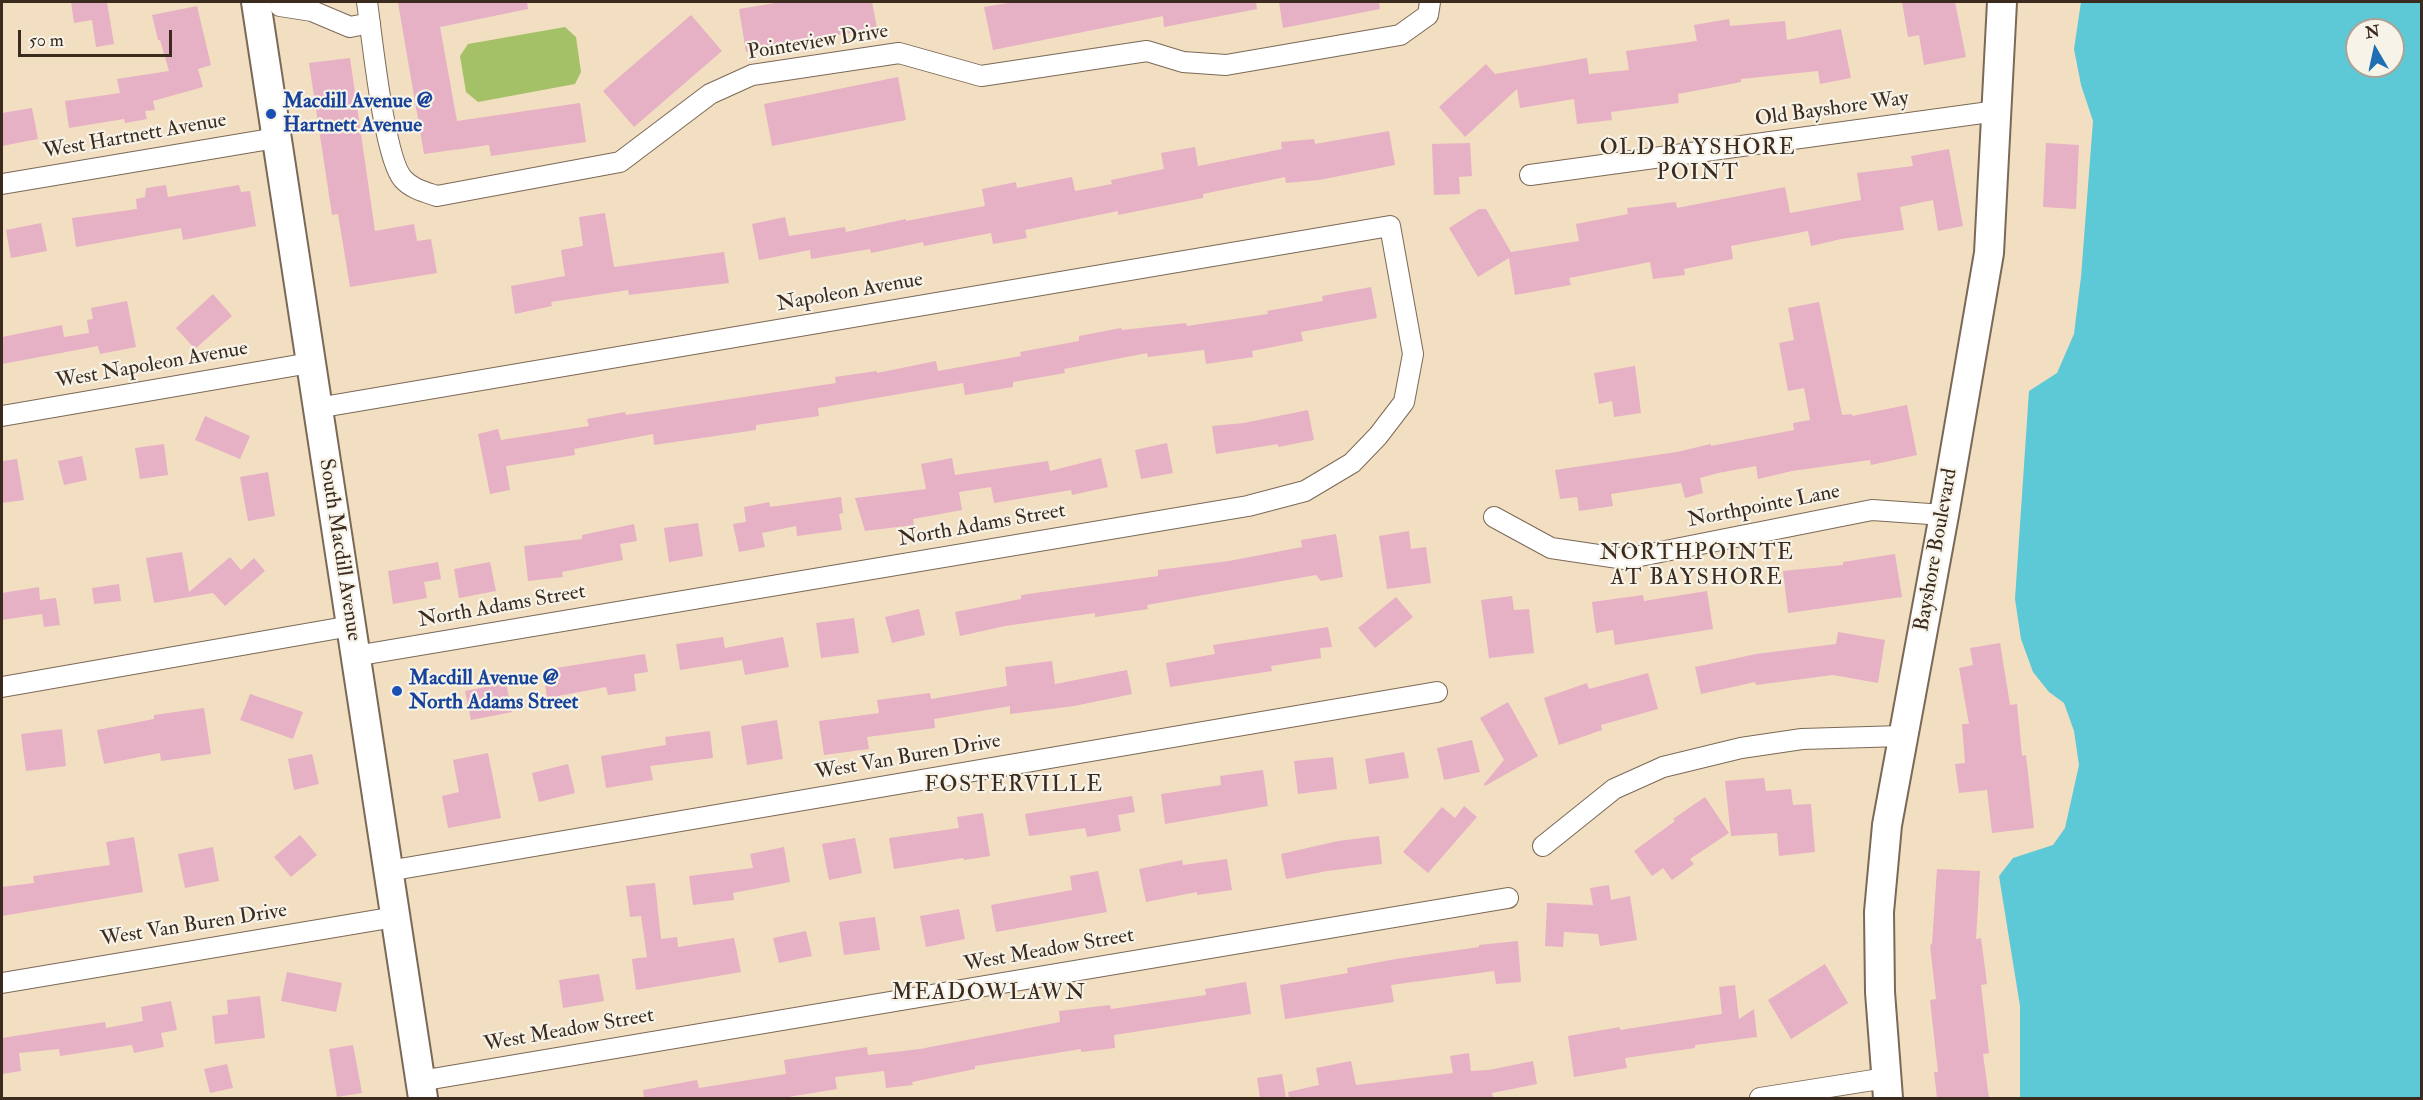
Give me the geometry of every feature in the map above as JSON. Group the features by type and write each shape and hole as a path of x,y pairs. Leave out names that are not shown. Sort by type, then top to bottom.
{"street":[{"name":"Pointeview Drive","path":"367,2 391,154 402,178 413,187 437,196 620,162 710,94 752,75 899,53 981,76 1146,51 1183,63 1226,65 1400,35 1428,15 1430,2"},
{"name":"Bayshore Boulevard","path":"1887,1088 1880,992 1879,912 1887,825 1989,254 2002,2"},
{"path":"270,5 312,11 350,27 370,23"},
{"name":"South Macdill Avenue","path":"270,5 276,138 421,1090"},
{"name":"Old Bayshore Way","path":"1530,175 1997,111"},
{"name":"West Hartnett Avenue","path":"2,184 276,138"},
{"name":"Napoleon Avenue","path":"317,408 1390,226"},
{"name":"North Adams Street","path":"355,656 1248,506 1305,491 1352,463 1378,436 1404,402 1413,354 1390,226"},
{"name":"West Napoleon Avenue","path":"2,416 310,363"},
{"name":"Northpointe Lane","path":"1494,517 1551,548 1625,559 1872,510 1944,515"},
{"path":"2,687 351,626"},
{"name":"West Van Buren Drive","path":"388,871 1437,692"},
{"path":"1543,846 1614,789 1663,767 1742,748 1802,739 1902,736"},
{"name":"West Meadow Street","path":"421,1090 1508,898"},
{"name":"West Van Buren Drive","path":"2,982 395,917"},
{"path":"1760,1098 1887,1088"}],"green space":[{"path":"565,27 576,37 581,72 575,84 478,102 466,92 460,56 468,44"}],"water":[{"path":"2081,2 2421,2 2421,1098 2020,1098 2020,1006 1999,876 2013,858 2053,845 2065,828 2079,765 2074,731 2064,703 2049,692 2033,672 2021,639 2015,599 2029,391 2057,373 2074,334 2081,277 2093,121 2081,85 2074,49"}],"building":[{"path":"71,2 107,2 114,44 96,47 92,20 74,23"},
{"path":"527,2 528,9 440,27 457,121 580,103 586,142 491,156 489,145 424,154 398,3"},
{"path":"781,2 872,2 877,28 746,52 739,9"},
{"path":"1014,2 1256,2 1257,9 1164,27 1163,16 993,50 984,7"},
{"path":"1279,2 1379,2 1380,9 1283,28"},
{"path":"1902,2 1955,2 1966,57 1924,65 1919,35 1908,37"},
{"path":"197,6 211,65 198,69 203,87 153,101 155,110 145,111 147,119 125,123 124,119 69,128 65,101 120,93 117,79 169,71 152,15"},
{"path":"691,15 722,51 634,127 603,91"},
{"path":"1729,19 1730,26 1785,21 1787,40 1841,29 1851,78 1820,84 1818,71 1741,79 1741,82 1678,94 1679,103 1611,112 1612,120 1577,124 1574,99 1520,108 1517,89 1465,137 1439,107 1486,64 1495,74 1587,58 1589,74 1629,70 1626,51 1697,41 1694,25"},
{"path":"350,58 375,231 414,224 417,241 431,239 437,273 350,287 338,214 332,215 309,63"},
{"path":"898,77 906,120 772,146 764,104"},
{"path":"32,108 38,139 2,146 2,113"},
{"path":"1389,131 1395,165 1319,180 1286,183 1285,177 1203,194 1203,198 1118,215 1118,211 1025,230 1027,238 993,244 991,233 924,246 923,242 871,253 870,249 811,259 810,250 759,260 752,224 785,217 789,236 845,227 846,232 985,206 982,189 1016,182 1017,188 1072,177 1075,191 1112,184 1111,180 1164,169 1161,153 1195,147 1198,166 1282,149 1281,142 1314,139 1315,144"},
{"path":"1470,143 1472,176 1459,177 1460,194 1434,195 1432,144"},
{"path":"2046,143 2079,145 2076,209 2043,207"},
{"path":"1949,149 1963,226 1938,231 1933,200 1900,207 1904,230 1841,239 1811,246 1808,231 1731,246 1733,259 1684,269 1685,275 1653,279 1650,262 1569,278 1571,285 1515,295 1509,258 1478,277 1449,228 1479,209 1486,209 1511,252 1579,241 1576,224 1628,214 1627,208 1676,202 1677,208 1785,187 1790,213 1861,200 1857,173 1913,166 1911,156"},
{"path":"166,185 168,197 239,185 241,192 250,191 256,226 183,240 181,228 76,247 72,218 137,209 136,199 145,197 146,188"},
{"path":"605,213 614,267 724,252 729,283 629,295 628,290 551,302 552,306 515,314 511,286 565,276 561,250 583,246 579,217"},
{"path":"41,223 47,251 11,258 6,230"},
{"path":"1371,287 1377,318 1301,332 1303,341 1252,351 1253,357 1206,364 1204,350 1148,357 1147,353 1064,369 1065,373 1013,382 1013,387 965,395 963,383 818,408 819,416 756,425 756,430 654,445 653,434 574,449 575,455 506,466 510,490 490,494 478,434 498,429 501,440 589,426 587,419 836,383 835,377 877,371 877,373 936,361 938,371 1021,356 1020,352 1079,341 1079,336 1121,328 1122,330 1186,323 1187,326 1268,314 1267,311 1323,301 1322,296"},
{"path":"213,294 232,316 195,349 176,328"},
{"path":"127,301 136,347 100,354 98,346 2,364 2,337 62,325 64,337 89,333 87,320 93,319 91,308"},
{"path":"1819,302 1842,415 1852,414 1852,416 1907,405 1917,455 1871,465 1870,460 1792,471 1758,479 1756,466 1718,473 1700,478 1703,493 1685,498 1681,483 1611,494 1613,506 1579,511 1577,497 1560,499 1555,470 1677,452 1794,430 1793,423 1810,420 1804,388 1788,391 1779,343 1794,340 1788,308"},
{"path":"1635,366 1641,413 1614,417 1612,401 1599,404 1594,373"},
{"path":"1308,410 1314,440 1278,447 1278,444 1216,454 1212,426 1244,423"},
{"path":"205,416 250,436 240,459 195,440"},
{"path":"1167,443 1173,473 1141,479 1135,450"},
{"path":"164,444 168,475 140,479 135,448"},
{"path":"82,456 87,480 64,485 58,461"},
{"path":"952,458 955,475 1048,461 1050,471 1101,458 1108,487 1072,495 1071,490 994,503 991,487 959,492 962,510 913,519 914,525 865,531 855,498 926,489 921,464"},
{"path":"17,459 24,500 2,503 2,461"},
{"path":"268,472 275,516 248,521 240,477"},
{"path":"841,497 843,513 839,514 842,530 797,536 796,526 762,533 765,547 739,552 733,524 746,522 744,507 769,502 770,507"},
{"path":"698,523 703,556 669,562 664,528"},
{"path":"634,524 637,541 620,544 623,560 562,572 563,577 528,581 524,546 582,539 582,535"},
{"path":"1409,531 1411,549 1426,547 1431,583 1387,589 1379,536"},
{"path":"1336,534 1343,577 1321,581 1316,575 1147,605 1148,609 1095,617 1095,613 1005,626 960,636 955,612 1021,599 1021,595 1158,576 1158,570 1229,561 1302,547 1301,540"},
{"path":"182,552 189,592 230,557 241,570 254,558 265,571 225,606 213,593 154,603 146,558"},
{"path":"1895,554 1902,597 1788,613 1783,571 1843,565 1843,562"},
{"path":"438,562 441,579 424,582 427,598 393,604 388,571"},
{"path":"490,562 496,591 459,598 454,569"},
{"path":"119,584 121,601 94,604 92,588"},
{"path":"39,587 40,600 56,598 60,625 44,627 42,614 2,620 2,593"},
{"path":"1707,591 1713,629 1615,645 1613,630 1596,633 1592,602 1643,595 1644,601"},
{"path":"1512,596 1514,610 1529,609 1534,653 1489,658 1481,600"},
{"path":"1396,597 1413,617 1375,648 1358,628"},
{"path":"919,609 925,635 892,643 885,617"},
{"path":"854,618 859,653 821,658 816,623"},
{"path":"1328,627 1332,647 1320,648 1321,658 1271,666 1272,671 1170,687 1166,663 1215,654 1213,645"},
{"path":"1838,632 1885,640 1878,683 1833,675 1756,685 1755,682 1701,694 1695,667 1756,654 1836,644"},
{"path":"723,637 725,648 783,637 789,667 745,675 742,660 680,670 676,644"},
{"path":"2000,643 2010,705 2017,704 2022,756 2026,755 2034,828 1992,833 1987,790 1959,793 1955,764 1965,763 1962,724 1969,724 1959,668 1973,665 1970,648"},
{"path":"645,654 648,672 634,674 636,691 608,695 606,687 547,698 543,670"},
{"path":"1052,661 1055,684 1127,670 1132,694 1074,706 1010,714 1010,706 934,719 935,728 867,737 869,749 824,755 819,721 879,713 877,700 930,693 931,699 1007,686 1005,667"},
{"path":"1648,673 1658,709 1601,725 1602,730 1559,745 1544,698 1587,683 1589,689"},
{"path":"506,683 512,712 471,720 465,691"},
{"path":"250,694 303,712 293,739 240,720"},
{"path":"1508,702 1538,756 1485,786 1484,784 1504,760 1480,718"},
{"path":"204,708 211,754 161,761 160,753 104,764 97,730 154,719 154,715"},
{"path":"777,720 783,759 747,765 741,726"},
{"path":"62,729 66,766 26,771 21,734"},
{"path":"710,731 713,758 650,766 653,780 606,788 601,756 666,745 665,737"},
{"path":"1472,740 1480,772 1444,780 1437,748"},
{"path":"1404,752 1409,778 1369,784 1365,759"},
{"path":"488,753 501,818 448,828 442,796 459,792 453,760"},
{"path":"312,754 319,784 294,790 288,759"},
{"path":"1333,757 1337,789 1298,794 1294,761"},
{"path":"568,764 575,793 539,802 532,773"},
{"path":"1263,770 1268,806 1165,824 1161,794 1221,785 1220,776"},
{"path":"1764,778 1766,791 1791,789 1793,805 1811,804 1815,852 1779,856 1777,833 1731,836 1725,781"},
{"path":"1132,796 1135,812 1118,815 1121,831 1087,837 1085,828 1029,836 1025,814"},
{"path":"1705,797 1729,833 1690,859 1694,864 1672,880 1663,868 1652,876 1634,851 1675,821 1673,819"},
{"path":"1464,806 1477,817 1428,873 1403,852 1442,807 1455,818"},
{"path":"983,813 990,856 894,869 889,838 959,828 957,817"},
{"path":"300,835 317,855 291,877 274,857"},
{"path":"1379,836 1382,864 1286,879 1281,854 1338,841"},
{"path":"134,837 143,892 2,916 2,887 34,883 33,876 110,865 106,842"},
{"path":"855,838 862,873 829,880 822,844"},
{"path":"213,847 219,881 185,888 178,854"},
{"path":"784,847 790,882 733,893 734,900 693,905 689,876 753,868 750,854"},
{"path":"1227,859 1232,890 1197,895 1197,892 1146,902 1139,869 1182,860 1183,865"},
{"path":"1937,869 1980,871 1976,939 1981,938 1987,984 1981,985 1989,1053 1983,1054 1989,1098 1937,1098 1934,1072 1938,1072 1930,1000 1936,999 1930,945 1932,944"},
{"path":"1098,871 1107,912 996,932 991,905 1072,890 1070,876"},
{"path":"655,883 661,939 677,937 678,947 734,938 741,972 636,990 632,959 647,957 641,916 630,917 626,886"},
{"path":"1609,885 1611,900 1630,896 1637,940 1600,946 1598,934 1564,932 1563,947 1545,946 1547,903 1593,905 1590,888"},
{"path":"959,909 965,939 926,947 920,916"},
{"path":"875,917 880,950 844,955 839,922"},
{"path":"806,931 812,956 779,963 773,938"},
{"path":"1518,941 1521,982 1496,984 1494,971 1391,985 1394,1002 1285,1019 1280,985 1348,973 1347,968 1479,947 1479,945"},
{"path":"1825,964 1848,1003 1791,1039 1768,1000"},
{"path":"287,972 342,983 336,1012 281,1001"},
{"path":"599,974 604,1001 563,1008 559,980"},
{"path":"1246,982 1251,1014 1114,1035 1115,1048 1081,1052 1081,1049 975,1066 975,1069 912,1082 913,1085 886,1088 884,1071 835,1077 837,1089 782,1098 644,1098 643,1090 697,1080 699,1088 786,1074 784,1060 867,1047 868,1055 920,1049 1060,1022 1059,1011 1110,1005 1111,1009 1206,995 1205,989"},
{"path":"1735,985 1739,1019 1754,1009 1757,1037 1695,1045 1695,1048 1625,1058 1627,1068 1574,1077 1568,1036 1722,1014 1719,987"},
{"path":"260,996 265,1038 215,1044 212,1016 228,1014 227,1000"},
{"path":"171,1001 177,1030 161,1033 164,1047 134,1053 132,1045 60,1056 59,1049 19,1053 21,1071 2,1074 2,1038 105,1022 106,1028 143,1021 141,1007"},
{"path":"353,1045 362,1093 337,1097 329,1049"},
{"path":"1469,1053 1471,1071 1489,1070 1533,1061 1537,1084 1492,1093 1493,1098 1289,1098 1288,1092 1319,1085 1316,1068 1351,1061 1356,1085 1453,1073 1450,1056"},
{"path":"227,1064 233,1088 210,1093 204,1069"},
{"path":"1282,1074 1286,1098 1260,1098 1257,1078"}],"place":[{"name":"Macdill Avenue @ Hartnett Avenue","path":"271,114"},
{"name":"Macdill Avenue @ North Adams Street","path":"397,691"}],"district":[{"name":"OLD BAYSHORE POINT","path":"1698,162"},
{"name":"NORTHPOINTE AT BAYSHORE","path":"1697,566"},
{"name":"FOSTERVILLE","path":"1014,786"},
{"name":"MEADOWLAWN","path":"989,994"}]}
